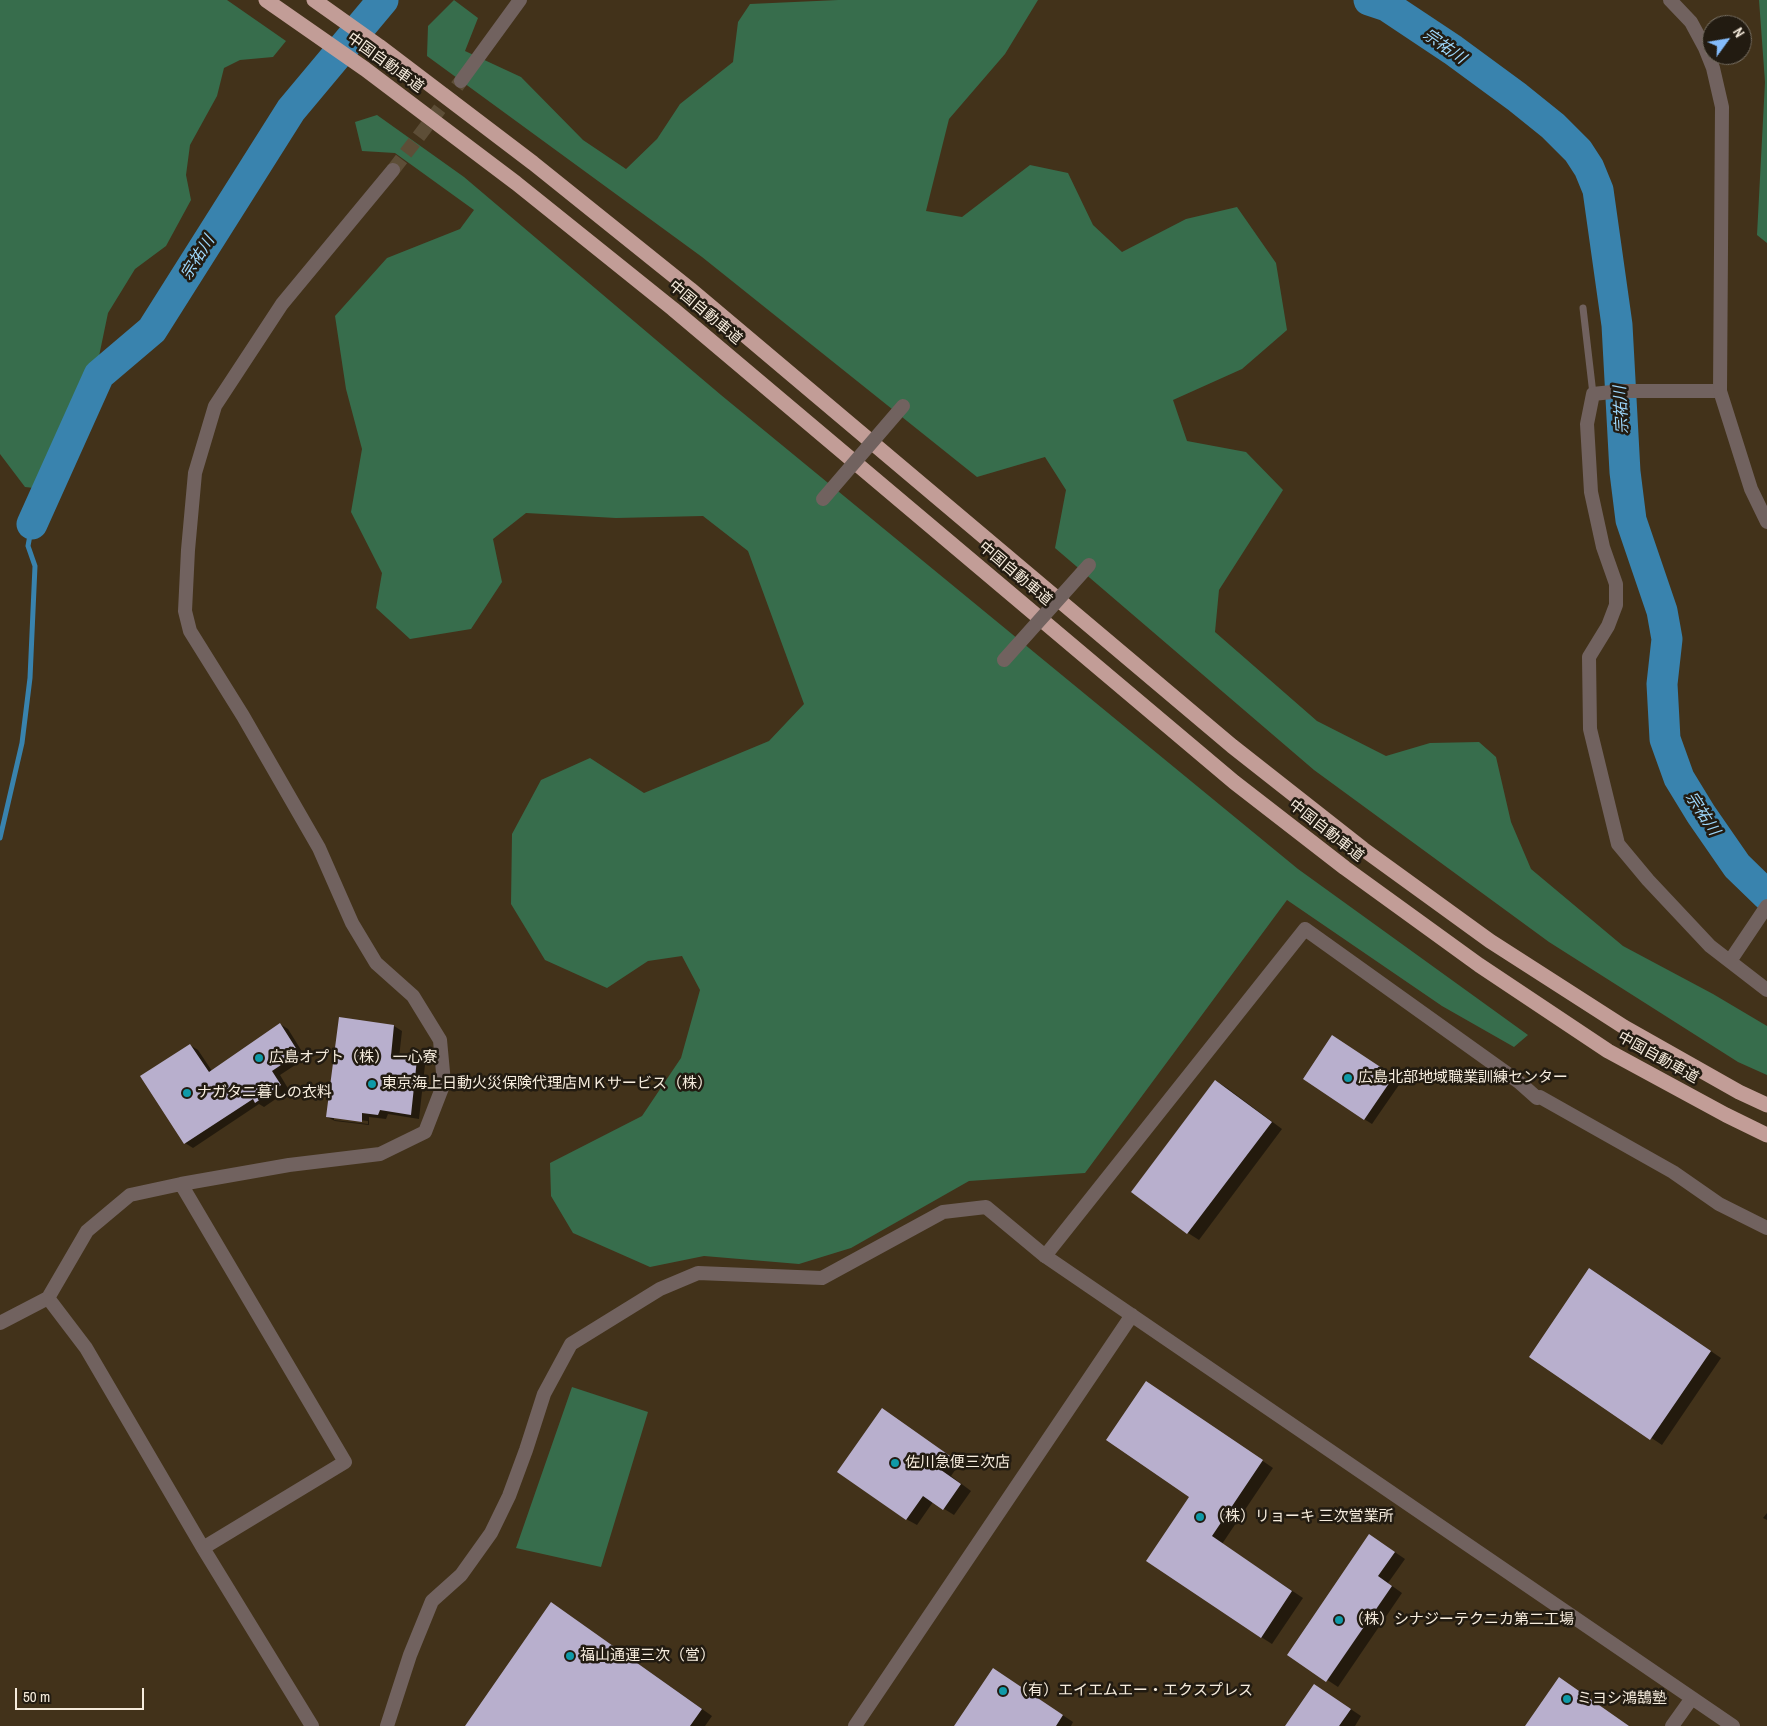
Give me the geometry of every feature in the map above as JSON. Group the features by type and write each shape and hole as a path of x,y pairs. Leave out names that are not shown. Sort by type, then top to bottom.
{"highway":[{"name":"中国自動車道","path":"266,0 365,69 516,183 673,309 1234,782 1345,868 1479,966 1608,1050 1726,1115 1767,1135"},
{"name":"中国自動車道","path":"320,4 379,46 533,163 690,289 1232,746 1363,849 1490,941 1624,1028 1767,1105"}],"street":[{"path":"461,81 520,0"},
{"path":"1670,0 1691,22 1705,48 1713,68 1722,107 1720,391 1751,489 1767,522"},
{"path":"0,1323 48,1298 87,1231 130,1195 289,1165 380,1154 425,1132 444,1083 440,1040 412,996 376,963 352,923 319,848 243,716 190,631 185,610 194,473 215,406 282,304 393,170"},
{"path":"1720,391 1621,391 1598,394 1587,424 1591,492 1603,547 1616,584 1616,605 1608,626 1589,657 1590,729 1618,844 1648,880 1710,946 1767,990"},
{"path":"823,498 903,406"},
{"path":"1004,660 1089,565"},
{"path":"1730,961 1765,908"},
{"path":"1045,1256 1304,929 1519,1082 1537,1098 1540,1097 1673,1172 1719,1204 1767,1228"},
{"path":"181,1184 345,1462 203,1548"},
{"path":"387,1726 410,1654 432,1601 461,1575 492,1533 509,1496 544,1394 571,1344 660,1290 698,1273 822,1278 943,1212 986,1207 1045,1256 1733,1726"},
{"path":"48,1298 86,1348 203,1548 312,1726"},
{"path":"855,1726 1132,1315"},
{"path":"1672,1726 1692,1698"}],"lane":[{"path":"1583,308 1598,394"}],"green space":[{"path":"0,0 227,0 286,41 273,57 240,60 224,68 217,96 190,145 186,175 191,200 166,246 135,269 108,313 98,361 34,488 25,487 0,454"},
{"path":"454,0 478,18 465,51 521,77 583,140 626,169 657,139 680,104 733,62 738,22 750,4 838,0 1038,0 1005,54 949,119 926,211 962,217 1030,165 1068,173 1093,225 1122,252 1186,219 1237,207 1276,263 1287,330 1242,369 1173,400 1187,441 1246,452 1283,490 1219,590 1215,632 1317,721 1386,756 1430,743 1479,742 1496,757 1511,822 1531,869 1623,946 1713,994 1767,1026 1767,1075 1738,1062 1549,942 1314,770 1055,548 1066,490 1045,457 977,477 702,257 427,56 428,26"},
{"path":"1759,0 1767,0 1767,243 1757,235 1765,82"},
{"path":"377,115 464,177 721,395 1298,869 1528,1035 1514,1047 1442,1006 1287,900 1085,1173 969,1181 851,1248 799,1264 704,1256 650,1267 573,1233 551,1196 550,1163 642,1116 681,1058 700,990 682,956 648,961 607,988 545,960 511,904 512,834 541,780 590,758 644,793 769,741 804,704 748,551 703,516 616,518 526,513 493,539 502,582 471,629 410,639 376,608 382,573 351,512 362,449 346,389 335,316 387,258 460,229 474,210 395,153 362,151 355,122"},
{"path":"572,1387 648,1412 601,1567 516,1548"}],"building":[{"name":"東京海上日動火災保険代理店ＭＫサービス（株）","path":"339,1017 394,1025 391,1056 417,1059 411,1115 380,1110 378,1115 362,1113 362,1122 326,1117"},
{"path":"280,1023 299,1053 272,1071 281,1085 255,1103 253,1099 184,1144 140,1076 190,1044 209,1072"},
{"name":"広島北部地域職業訓練センター","path":"1332,1035 1394,1076 1364,1120 1303,1079"},
{"path":"1215,1080 1272,1122 1187,1234 1131,1192"},
{"path":"1589,1268 1711,1351 1650,1440 1529,1357"},
{"name":"（株）リョーキ 三次営業所","path":"1146,1381 1263,1460 1212,1536 1292,1591 1261,1638 1146,1561 1189,1497 1106,1440"},
{"name":"佐川急便三次店","path":"882,1408 950,1456 941,1470 961,1484 943,1510 923,1496 906,1520 837,1472"},
{"name":"（株）シナジーテクニカ第二工場","path":"1369,1534 1395,1552 1378,1576 1392,1586 1326,1682 1287,1655"},
{"name":"福山通運三次（営）","path":"551,1602 702,1709 690,1726 465,1726"},
{"name":"（有）エイエムエー・エクスプレス","path":"993,1668 1063,1715 1056,1726 954,1726"},
{"name":"ミヨシ鴻鵠塾","path":"1559,1677 1629,1726 1525,1726"},
{"path":"1314,1684 1351,1709 1339,1726 1285,1726"}],"waterway":[{"name":"宗祐川","path":"32,524 99,375 152,330 291,110 383,0"},
{"name":"宗祐川","path":"1369,0 1387,6 1453,50 1517,97 1553,126 1578,151 1589,168 1598,190 1617,325 1625,472 1631,520 1662,611 1667,639 1662,684 1665,739 1679,778 1701,814 1737,866 1767,895"},
{"path":"0,838 22,743 30,678 35,566 28,546 32,524"}],"tunnel":[{"path":"393,170 461,81"}],"place":[{"name":"広島オプト（株） 一心寮","path":"259,1058"},
{"name":"広島北部地域職業訓練センター","path":"1348,1078"},
{"name":"東京海上日動火災保険代理店ＭＫサービス（株）","path":"372,1084"},
{"name":"ナガタニ暮しの衣料","path":"187,1093"},
{"name":"佐川急便三次店","path":"895,1463"},
{"name":"（株）リョーキ 三次営業所","path":"1200,1517"},
{"name":"（株）シナジーテクニカ第二工場","path":"1339,1620"},
{"name":"福山通運三次（営）","path":"570,1656"},
{"name":"（有）エイエムエー・エクスプレス","path":"1003,1691"},
{"name":"ミヨシ鴻鵠塾","path":"1567,1699"}]}
